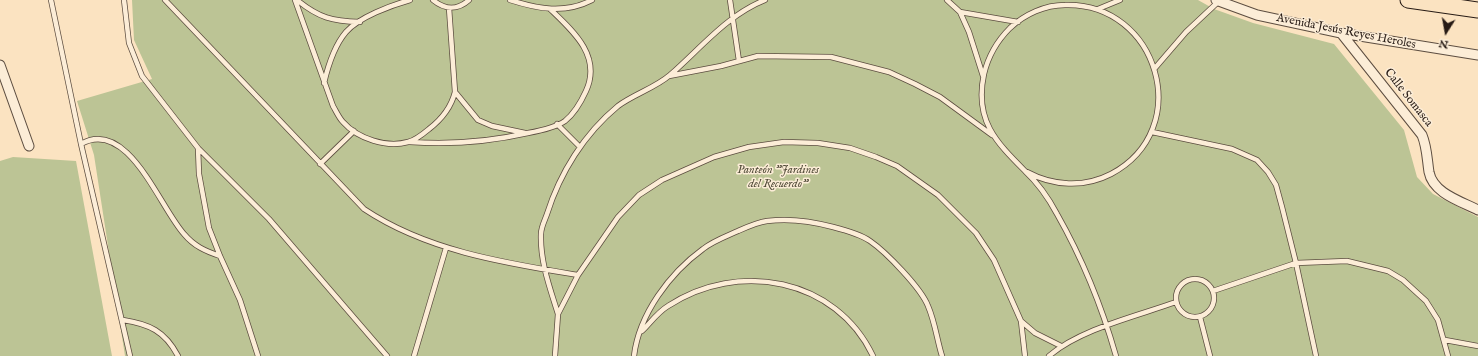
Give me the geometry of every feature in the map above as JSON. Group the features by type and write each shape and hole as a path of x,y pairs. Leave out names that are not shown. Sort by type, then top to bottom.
{"highway":[{"path":"1408,0 1478,10"}],"street":[{"name":"Avenida Jesús Reyes Heroles","path":"1217,1 1257,15 1341,33 1478,55"},
{"name":"Calle Somasca","path":"1341,33 1422,135 1425,143 1429,173 1433,183 1440,190 1478,210"},
{"path":"0,65 29,146"}],"lane":[{"path":"51,0 81,144 123,320 130,356"},
{"path":"124,0 129,43 142,76 198,148 269,219 387,356"},
{"path":"165,0 364,209 385,223 446,248 545,270 578,275"},
{"path":"296,0 321,17 337,21 360,22"},
{"path":"296,0 324,83 333,106 342,122 366,138 396,144 409,142 443,144 479,142 527,134 565,121 578,106 587,87 591,69 588,51 573,31 550,9"},
{"path":"324,83 328,64 346,31 388,6 410,0"},
{"path":"433,0 439,5 449,8 463,5 469,0"},
{"path":"510,0 532,7 550,9 567,9 592,0"},
{"path":"730,0 738,61"},
{"path":"556,356 558,314 541,254 541,232 563,174 580,147 598,125 619,106 669,76 702,44 732,19 756,3 765,0"},
{"path":"947,0 960,12 969,32 983,78"},
{"path":"1098,9 1120,0"},
{"path":"1155,68 1186,32 1217,1"},
{"path":"994,137 983,108 983,78 994,48 1005,34 1018,22 1034,12 1052,6 1074,5 1098,9 1121,23 1135,36 1144,47 1155,68 1159,99 1158,112 1152,132 1139,152 1125,166 1109,175 1096,180 1074,184 1057,183 1027,172"},
{"path":"409,142 419,137 440,121 453,102 455,92 449,8"},
{"path":"960,12 1018,22"},
{"path":"669,76 758,56 795,55 831,57 859,63 889,72 940,97 994,137 1008,155 1027,172 1056,212 1089,280 1116,356"},
{"path":"455,92 478,120 492,126 527,134"},
{"path":"557,124 580,147"},
{"path":"320,164 354,131"},
{"path":"1152,132 1232,149 1257,160 1268,172 1276,185 1296,262 1316,356"},
{"path":"81,144 89,139 99,138 116,144 132,156 183,234 197,248 220,256"},
{"path":"558,314 578,275 618,217 639,195 662,180 714,157 749,147 784,142 818,143 850,148 897,166 938,195 976,233 994,260 1022,321 1025,356"},
{"path":"198,148 199,174 208,220 220,256 240,300 258,356"},
{"path":"634,356 639,334 665,286 682,267 704,248 722,238 765,221 790,219 817,222 869,240 907,277 928,306 942,356"},
{"path":"414,356 446,248"},
{"path":"1213,291 1296,262 1328,260 1347,261 1388,271 1403,280 1426,301 1438,320 1445,340 1448,356"},
{"path":"1191,279 1198,279 1206,282 1213,291 1214,303 1212,308 1200,317 1186,315 1179,309 1176,302 1176,294 1179,288 1184,282 1191,279"},
{"path":"639,334 667,306 698,290 725,283 780,283 801,289 821,298 837,309 858,332 873,356"},
{"path":"1049,356 1061,346 1106,326 1176,302"},
{"path":"1200,317 1210,356"},
{"path":"123,320 144,324 162,334 178,356"},
{"path":"1022,321 1035,333 1061,346"},
{"path":"1445,340 1478,346"}],"green space":[{"name":"Panteón \"Jardines del Recuerdo\"","path":"132,0 1198,0 1214,9 1253,23 1334,44 1404,130 1417,177 1433,194 1478,217 1478,356 125,356 94,155 77,101 152,79 134,40"},
{"path":"13,157 76,161 112,356 0,356 0,161"}]}
